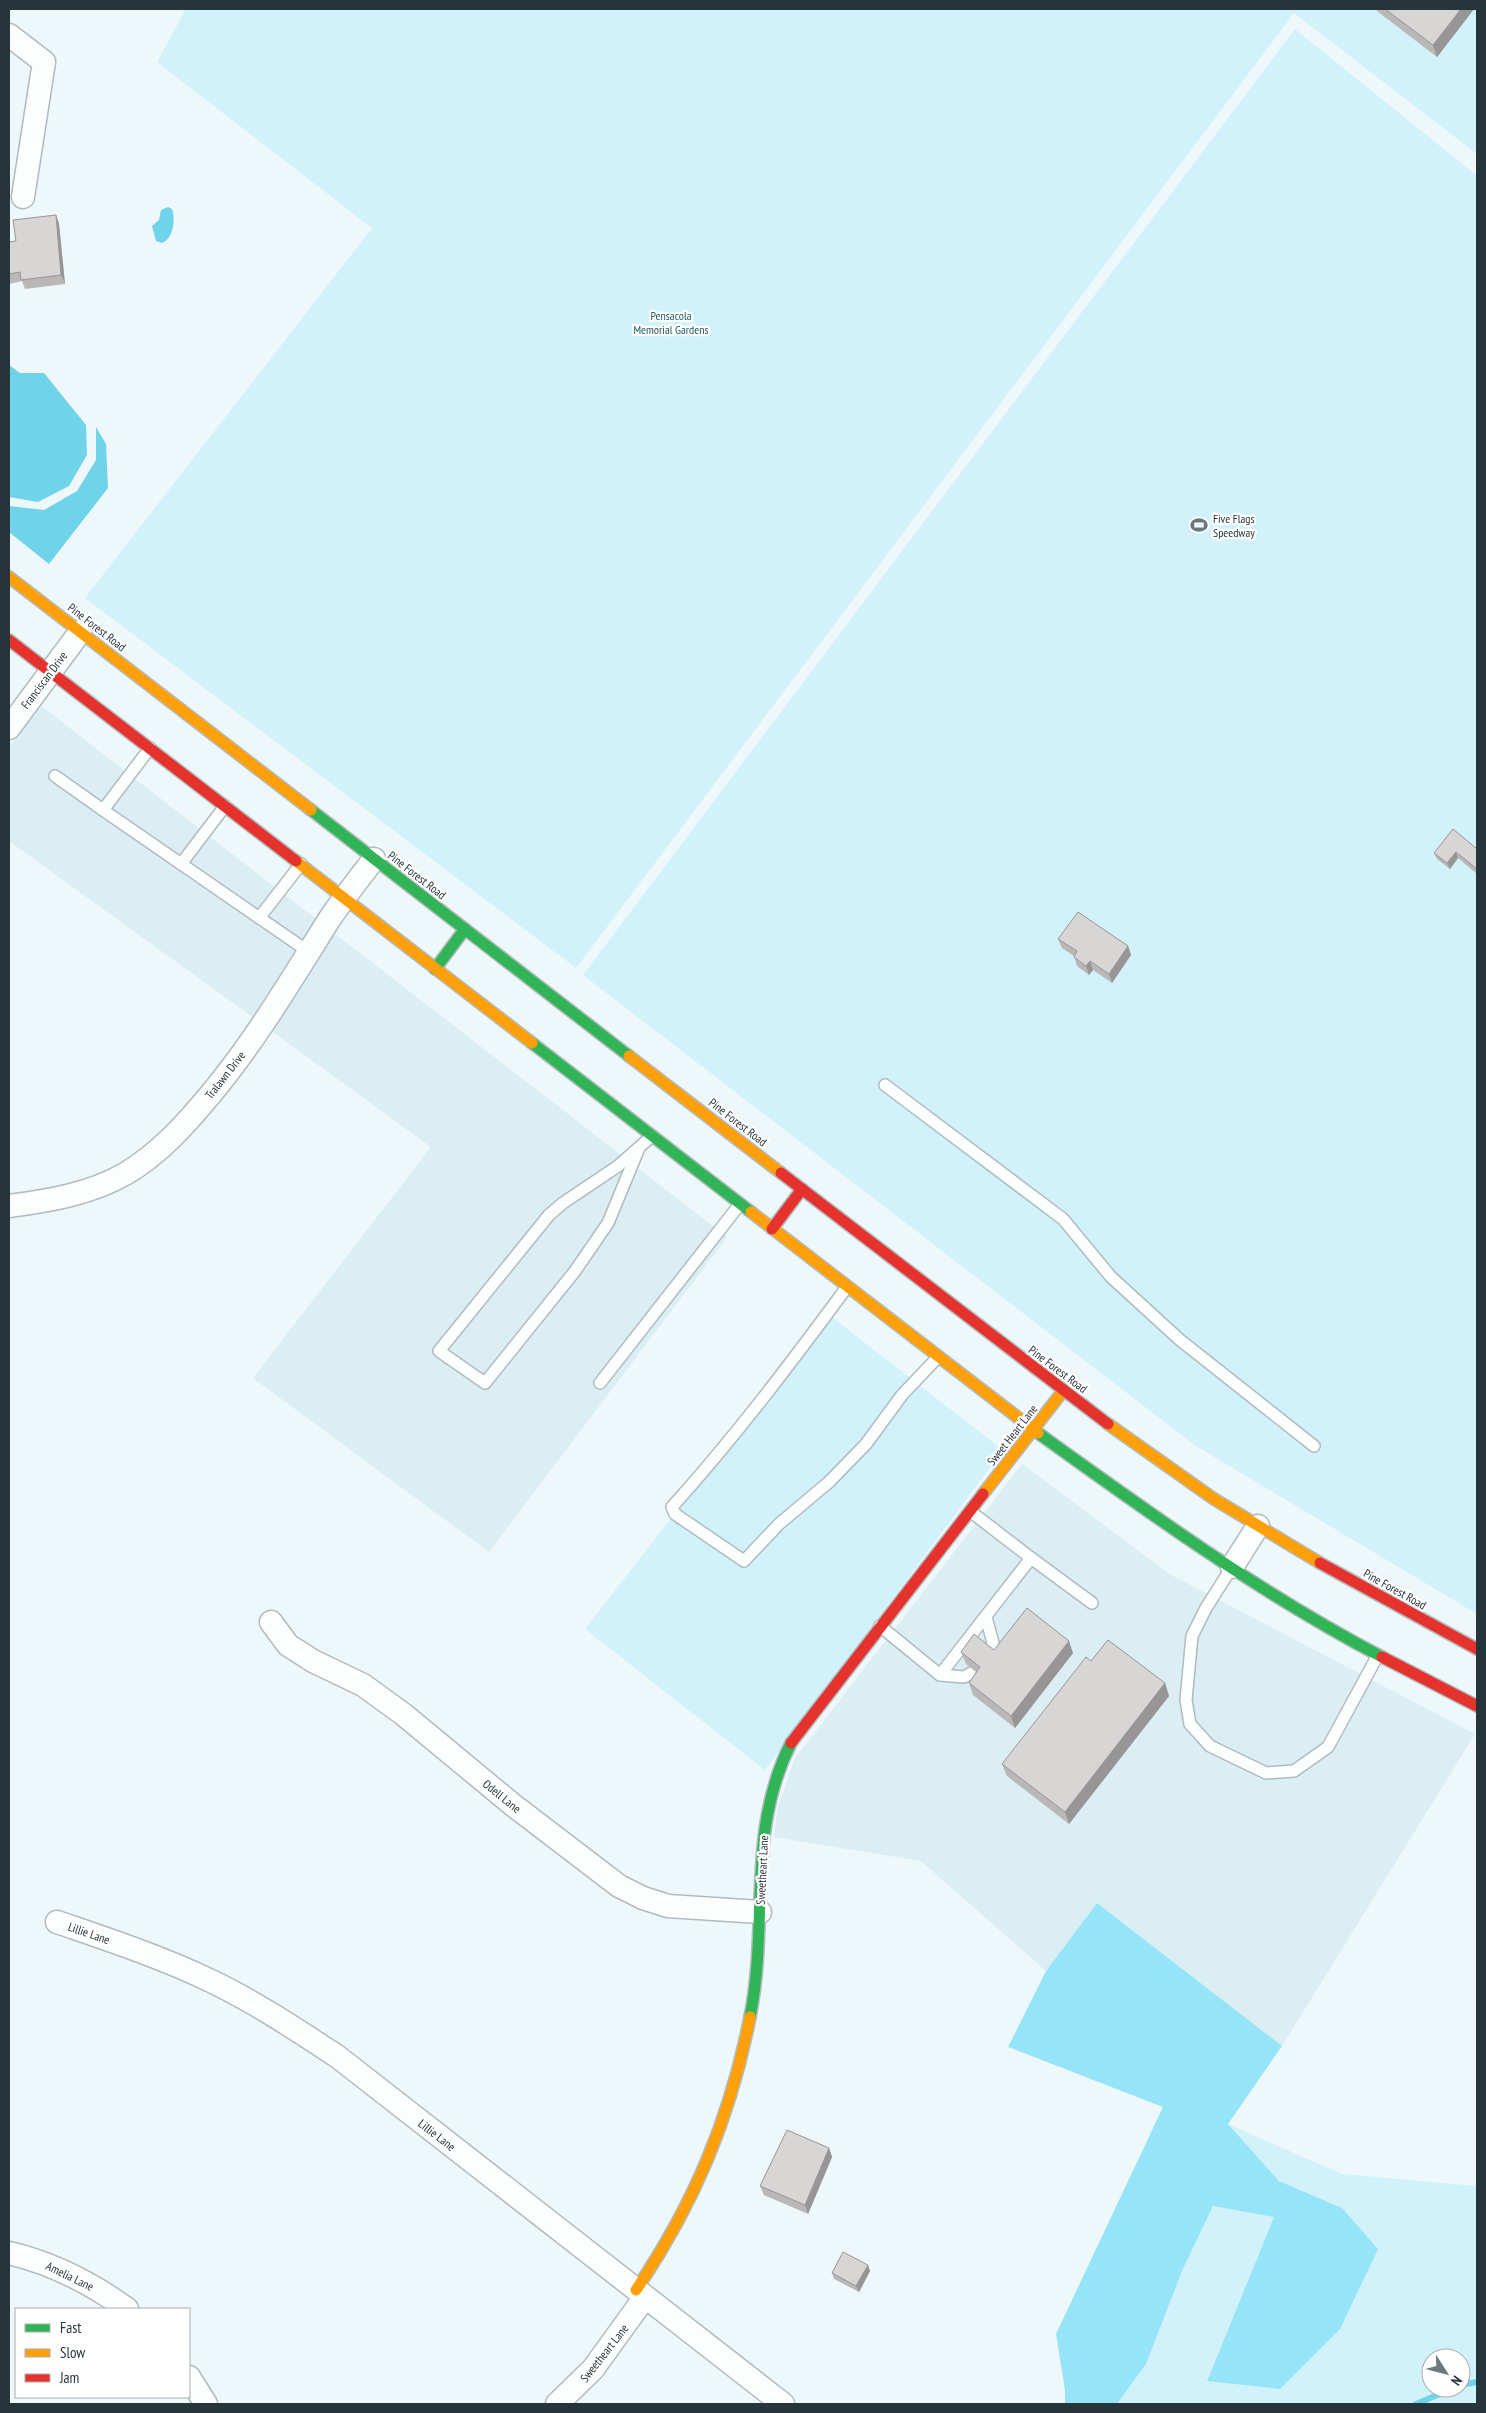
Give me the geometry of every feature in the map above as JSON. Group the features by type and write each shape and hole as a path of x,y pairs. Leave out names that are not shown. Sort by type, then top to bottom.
{"main road":[{"name":"Pine Forest Road","path":"9,577 1063,1391 1153,1457 1258,1526 1408,1613 1477,1649"},
{"path":"9,640 1034,1430 1138,1505 1232,1568 1345,1637 1477,1706"},
{"path":"435,969 465,929"},
{"path":"772,1229 802,1189"},
{"name":"Sweet Heart Lane","path":"982,1495 1063,1391"},
{"name":"Sweetheart Lane","path":"640,2293 689,2203 723,2122 736,2080 750,2019 758,1966 762,1840 767,1803 778,1768 794,1738 982,1495"}],"street":[{"path":"9,35 44,62 23,197"},
{"name":"Franciscan Drive","path":"9,728 80,632"},
{"name":"Tralawn Drive","path":"9,1206 90,1190 124,1175 155,1154 185,1125 236,1064 279,1002 345,898 374,859"},
{"path":"1232,1568 1258,1526"},
{"name":"Odell Lane","path":"271,1622 288,1645 313,1661 363,1685 395,1708 520,1811 619,1886 643,1898 668,1906 760,1912"},
{"name":"Lillie Lane","path":"57,1922 169,1962 211,1981 296,2029 338,2058 783,2404"},
{"name":"Amelia Lane","path":"9,2253 24,2256 68,2273 89,2284 125,2308"},
{"name":"Sweetheart Lane","path":"557,2404 577,2386 603,2357 640,2293"},
{"path":"190,2379 206,2404"}],"lane":[{"path":"103,810 150,748"},
{"path":"56,776 309,952"},
{"path":"180,864 225,806"},
{"path":"259,918 301,864"},
{"path":"885,1085 1063,1219 1111,1277 1180,1340 1314,1446"},
{"path":"639,1148 608,1223 575,1271 485,1383 439,1351 549,1215 563,1203 618,1166 652,1136"},
{"path":"600,1383 740,1204"},
{"path":"847,1287 786,1371 725,1448 672,1507 674,1514 744,1561 779,1524 829,1482 866,1444 902,1395 938,1356"},
{"path":"970,1510 1092,1603"},
{"path":"940,1675 1031,1558"},
{"path":"1232,1568 1206,1608 1192,1636 1186,1700 1190,1724 1210,1746 1266,1773 1294,1771 1328,1747 1378,1655"},
{"path":"986,1617 992,1643 989,1654"},
{"path":"880,1626 940,1675 964,1677 975,1671"}],"shaded area":[{"path":"168,207 172,209 173,213 173,229 169,238 162,243 156,241 152,226 159,220 161,210"},
{"path":"9,365 20,373 44,373 86,425 87,455 69,486 38,502 9,497"},
{"path":"96,427 106,444 108,488 49,564 9,532 9,506 44,510 77,491 96,460"},
{"path":"40,705 316,919 254,1018 9,841 9,748"},
{"path":"334,933 727,1237 489,1552 253,1378 431,1147 273,1032"},
{"path":"1022,1464 1171,1575 1475,1734 1282,2046 1097,1903 1046,1971 921,1861 774,1837 778,1807 795,1758"},
{"path":"1097,1903 1282,2046 1228,2124 1279,2181 1342,2208 1378,2249 1340,2329 1280,2389 1207,2381 1274,2217 1213,2206 1182,2271 1146,2364 1117,2404 1065,2404 1065,2390 1056,2334 1163,2107 1008,2047 1046,1971"}],"green space":[{"name":"Pensacola Memorial Gardens","path":"186,9 1477,9 1477,154 1294,13 576,968 85,598 372,228 157,62"},
{"name":"Five Flags Speedway","path":"1295,29 1477,176 1477,1614 1196,1446 583,975"},
{"path":"829,1315 1003,1450 765,1770 585,1629"},
{"path":"1228,2124 1342,2174 1477,2186 1477,2404 1117,2404 1146,2364 1182,2271 1213,2206 1274,2217 1207,2380 1342,2208 1279,2181"}],"building":[{"path":"1385,9 1461,9 1433,45"},
{"path":"56,215 61,275 21,280 20,272 9,274 9,242 16,241 13,220"},
{"path":"1453,829 1477,849 1477,869 1456,852 1447,863 1434,853"},
{"path":"1078,912 1128,946 1109,974 1090,961 1086,966 1074,957 1077,951 1058,939"},
{"path":"1027,1608 1069,1641 1011,1716 969,1683 980,1667 961,1652 974,1634 994,1650"},
{"path":"1108,1640 1165,1683 1065,1812 1002,1764 1086,1657 1091,1661"},
{"path":"787,2130 829,2148 805,2205 760,2186"},
{"path":"843,2252 868,2265 856,2286 832,2273"}],"waterway":[{"path":"1471,2383 1477,2382"},
{"path":"1416,2404 1430,2398"}],"traffic: fast":[{"path":"311,810 629,1056"},
{"path":"435,969 465,929"},
{"path":"532,1043 751,1212"},
{"path":"1038,1433 1206,1551 1292,1606 1382,1657"},
{"path":"750,2017 758,1947 763,1844 768,1810 777,1776 791,1743"}],"traffic: slow":[{"path":"9,577 311,810"},
{"path":"296,861 532,1043"},
{"path":"629,1056 781,1173"},
{"path":"751,1212 1038,1433"},
{"path":"983,1494 1063,1391"},
{"path":"1108,1424 1214,1499 1320,1563"},
{"path":"636,2290 657,2258 692,2193 707,2160 732,2091 750,2017"}],"traffic: jam":[{"path":"9,640 296,861"},
{"path":"781,1173 1108,1424"},
{"path":"772,1229 802,1189"},
{"path":"791,1743 983,1494"},
{"path":"1320,1563 1477,1649"},
{"path":"1382,1657 1477,1706"}],"place":[{"name":"Five Flags Speedway","path":"1199,525"}]}
